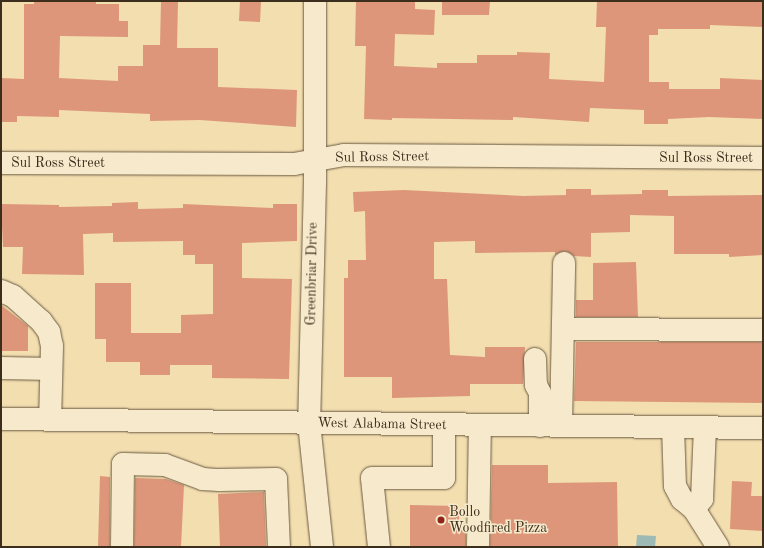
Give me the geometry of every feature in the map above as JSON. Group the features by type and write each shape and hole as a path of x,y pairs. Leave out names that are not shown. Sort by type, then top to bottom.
{"street":[{"name":"Greenbriar Drive","path":"315,1 314,160 309,423 322,547"},
{"name":"Sul Ross Street","path":"1,163 294,164 344,155 763,158"},
{"path":"551,426 563,329 564,263"},
{"path":"1,291 13,296 41,321 49,332 51,369 50,420"},
{"path":"563,329 763,330"},
{"path":"535,359 536,385 551,426"},
{"path":"1,368 51,369"},
{"name":"West Alabama Street","path":"1,419 763,428"},
{"path":"379,547 372,478 444,478 444,425"},
{"path":"478,547 480,425"},
{"path":"673,427 675,486 682,498 694,509 718,547"},
{"path":"694,509 702,499 705,427"},
{"path":"122,547 123,464 165,465 204,479 276,479 279,547"}],"water":[{"path":"637,535 656,536 655,547 636,547"}],"building":[{"path":"34,1 96,1 96,4 119,4 119,21 128,21 128,37 60,36 59,78 118,81 118,66 143,66 143,45 160,45 161,1 178,1 177,48 218,48 218,87 297,90 296,127 200,120 150,121 150,114 59,110 59,117 17,116 17,122 1,122 1,78 24,79 24,4 34,4"},
{"path":"240,1 261,1 260,22 239,21"},
{"path":"356,1 415,1 415,9 435,10 434,35 395,34 394,66 437,68 437,63 477,63 477,55 517,55 517,52 550,53 549,79 604,82 606,27 596,27 597,1 763,1 763,27 710,25 710,29 658,29 658,35 649,35 649,82 669,82 669,89 720,89 720,78 763,80 763,119 709,117 668,119 668,124 644,124 644,110 590,108 589,122 513,117 513,120 364,119 366,46 355,46"},
{"path":"442,1 490,1 489,15 442,15"},
{"path":"566,189 591,189 591,195 642,194 642,190 668,190 668,196 763,195 763,255 729,257 729,254 674,254 674,216 630,215 630,232 591,233 591,257 574,256 565,251 555,255 555,252 475,253 475,241 434,242 434,279 447,279 450,355 485,357 485,347 525,347 523,384 470,384 470,396 392,398 392,377 344,377 344,278 348,278 348,260 366,260 365,211 354,212 353,192 404,190 524,196 566,195"},
{"path":"138,202 138,209 183,208 183,204 273,208 273,204 297,204 297,241 242,243 242,278 292,279 289,379 212,378 212,365 170,365 170,375 140,375 140,362 106,362 106,339 95,339 95,283 131,283 131,333 181,333 181,315 213,314 213,264 195,264 195,255 183,255 183,241 113,242 113,233 83,234 84,275 22,274 23,247 3,247 1,204 59,205 59,207 112,206 112,203"},
{"path":"636,262 638,317 576,317 576,300 593,300 593,263"},
{"path":"1,305 28,326 28,351 1,351"},
{"path":"576,342 763,342 763,403 574,401"},
{"path":"492,465 548,465 548,483 617,482 618,547 490,547"},
{"path":"100,476 110,477 110,547 98,547"},
{"path":"135,478 166,479 184,485 181,547 134,547"},
{"path":"732,481 752,482 751,496 763,496 763,531 730,529"},
{"path":"264,492 266,547 220,547 218,494"},
{"path":"410,505 459,506 459,530 466,530 466,547 410,547"}],"place":[{"name":"Bollo Woodfired Pizza","path":"441,520"}]}
